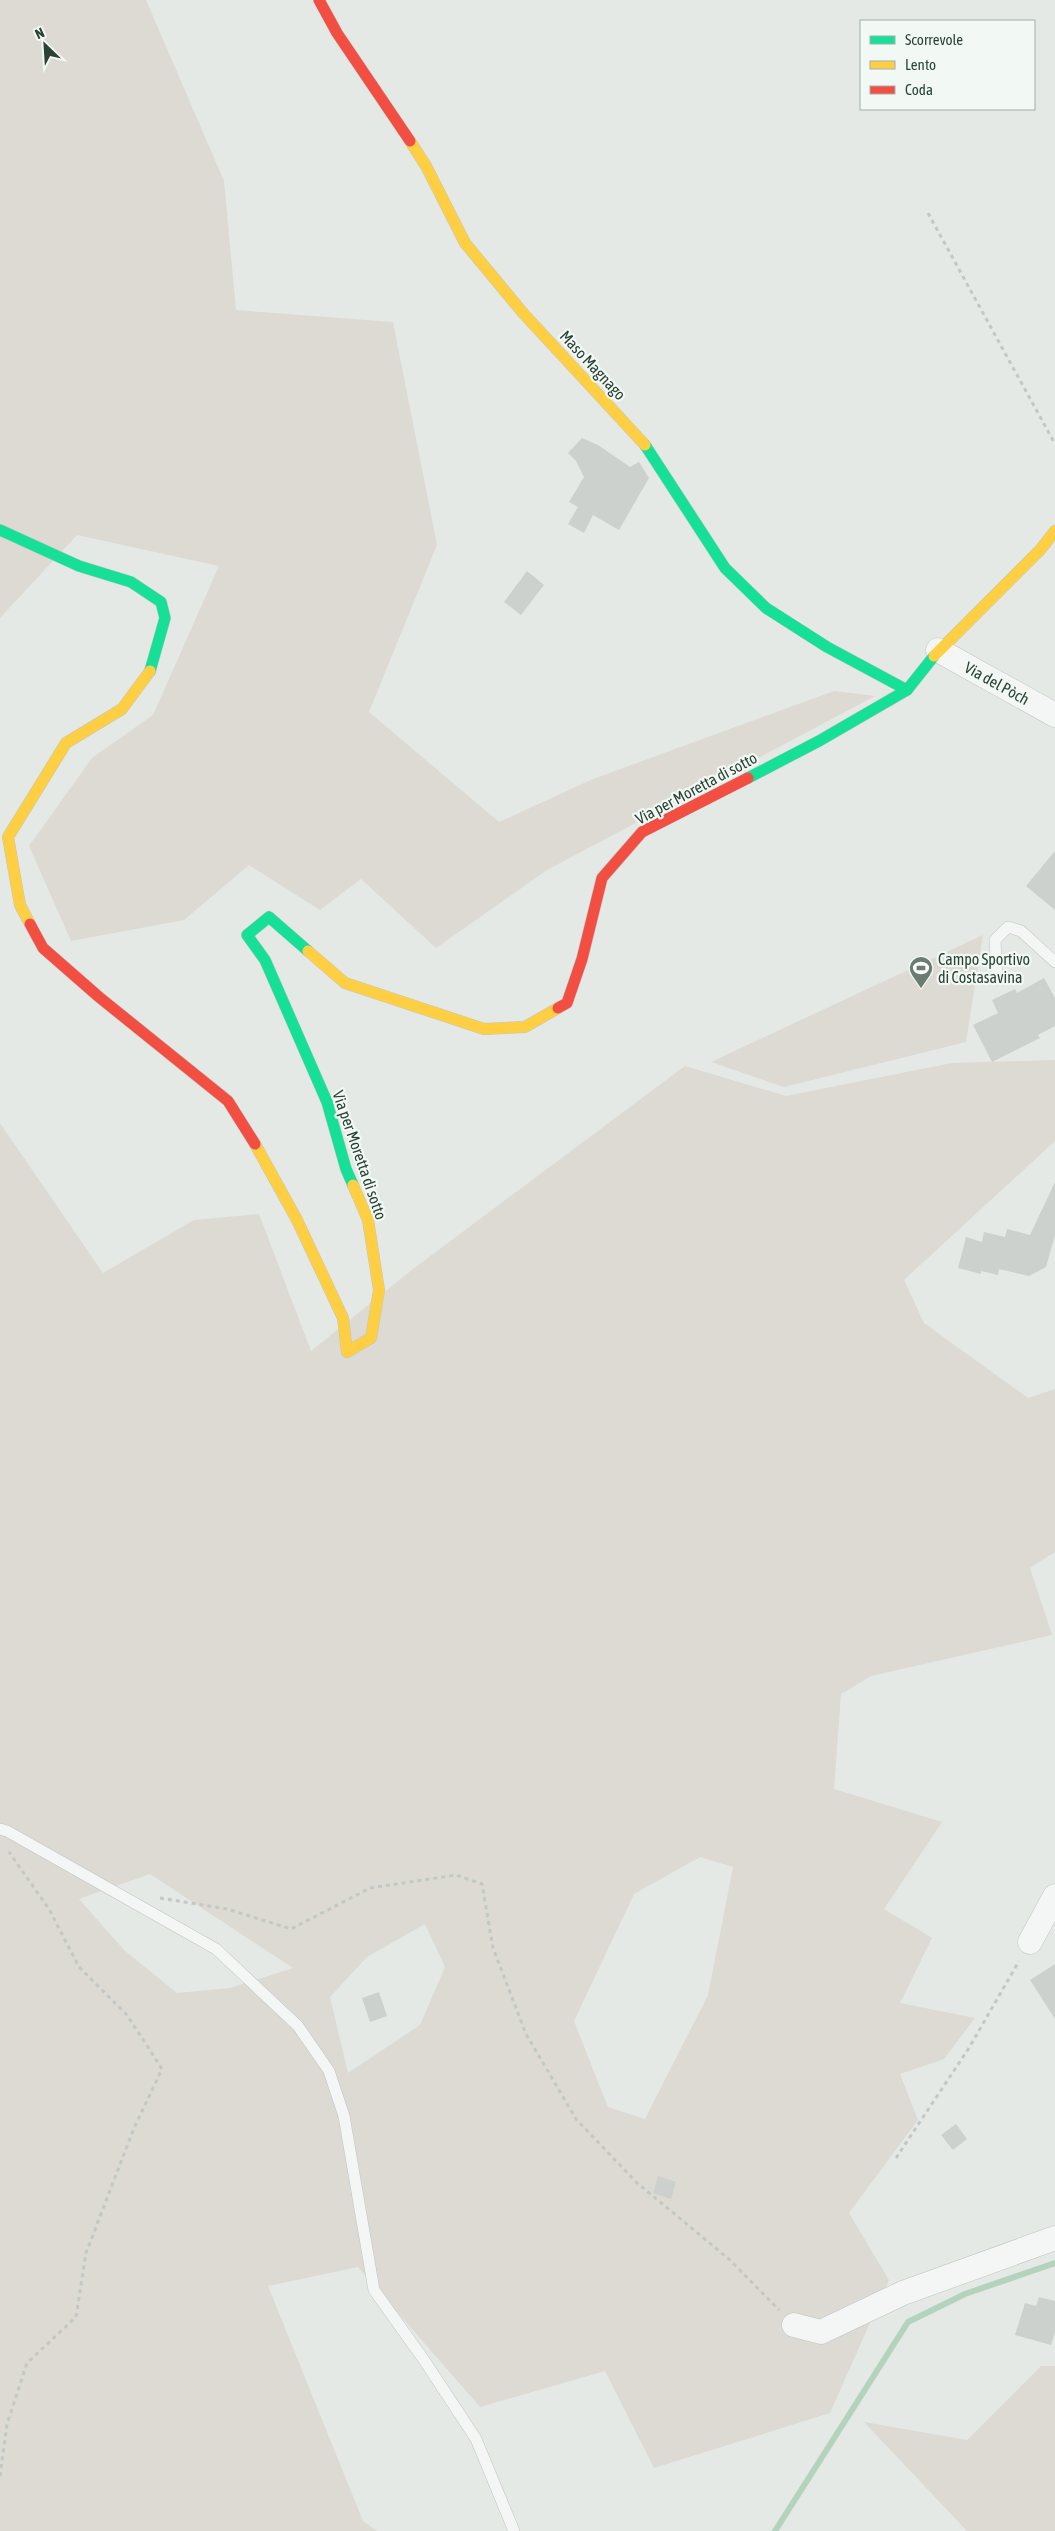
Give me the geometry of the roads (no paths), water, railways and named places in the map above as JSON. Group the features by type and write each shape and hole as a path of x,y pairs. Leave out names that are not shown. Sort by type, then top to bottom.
{"street":[{"name":"Maso Magnago","path":"319,0 337,33 426,166 466,243 522,313 649,449 725,568 766,608 827,646 907,690"},
{"name":"Via per Moretta di sotto","path":"0,530 80,566 131,582 161,602 165,618 151,670 122,709 66,744 8,837 20,905 43,948 99,997 228,1101 270,1169 301,1229 343,1318 347,1352 371,1338 379,1290 368,1220 346,1168 327,1102 265,960 247,935 269,917 345,983 484,1029 525,1027 566,1002 582,959 602,878 642,832 810,746 907,690 938,650 1040,550 1055,531"},
{"name":"Via del Pòch","path":"938,650 1055,715"},
{"path":"1030,1942 1055,1896"},
{"path":"794,2325 821,2332 903,2293 1055,2238"}],"lane":[{"path":"997,972 995,940 1008,927 1020,930 1055,962"},
{"path":"0,1829 216,1949 298,2026 329,2071 344,2116 374,2290 424,2360 476,2439 514,2531"}],"waterway":[{"path":"775,2531 908,2322 965,2294 1055,2263"}],"place":[{"name":"Campo Sportivo di Costasavina","path":"921,989"}]}
